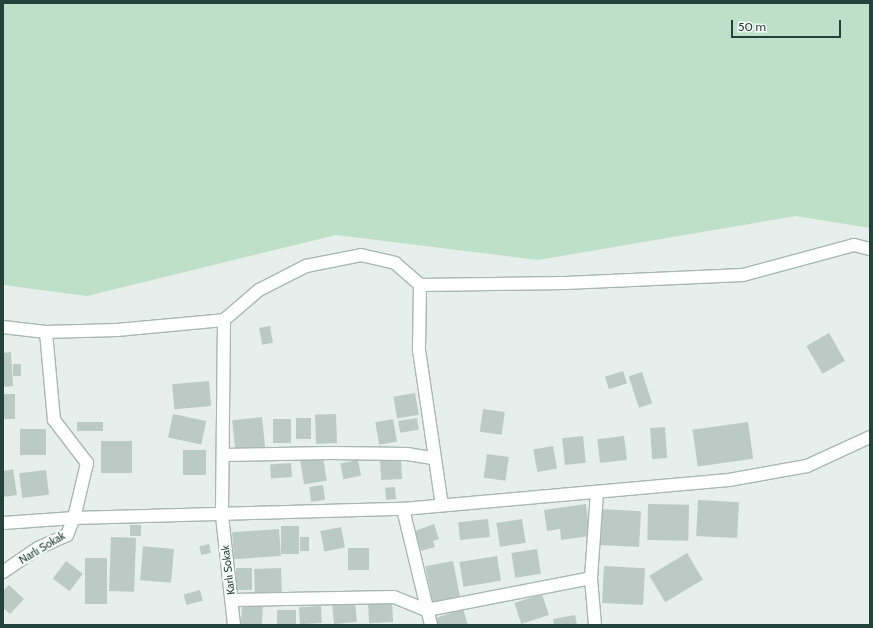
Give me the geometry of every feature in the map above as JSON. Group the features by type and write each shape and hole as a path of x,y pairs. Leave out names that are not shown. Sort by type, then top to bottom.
{"street":[{"path":"3,327 46,332 117,330 224,320 259,290 306,266 361,255 394,263 420,285 565,283 743,275 854,245 870,249"},
{"path":"420,285 419,350 433,458 442,505"},
{"name":"Karlı Sokak","path":"224,320 222,516 234,625"},
{"name":"Narlı Sokak","path":"3,572 38,548 67,535 74,518 87,463 54,420 46,332"},
{"path":"3,523 74,518 222,516 403,509 730,480 807,466 870,436"},
{"path":"223,455 331,452 407,454 433,458"},
{"path":"595,625 591,578 597,492"},
{"path":"403,509 431,625"},
{"path":"232,600 394,597 427,610 591,578"}],"green space":[{"path":"3,3 870,3 870,228 796,216 538,260 336,235 87,296 3,285"}],"building":[{"path":"270,326 273,343 262,345 259,328"},
{"path":"829,333 845,361 822,374 806,346"},
{"path":"11,352 13,386 3,387 3,353"},
{"path":"13,364 21,364 21,376 13,376"},
{"path":"623,371 627,383 609,389 605,377"},
{"path":"642,372 652,403 639,408 629,376"},
{"path":"209,381 211,406 174,409 172,384"},
{"path":"415,393 419,415 397,418 393,397"},
{"path":"3,394 15,394 15,419 3,419"},
{"path":"483,409 505,412 502,435 480,432"},
{"path":"173,414 206,421 201,445 168,437"},
{"path":"336,414 337,443 316,444 315,415"},
{"path":"262,417 265,447 235,450 232,420"},
{"path":"296,418 311,418 311,439 296,439"},
{"path":"417,418 419,430 400,433 398,421"},
{"path":"273,419 291,419 291,443 273,443"},
{"path":"393,419 397,442 379,445 375,422"},
{"path":"77,422 103,422 103,431 77,431"},
{"path":"748,422 753,459 698,466 693,430"},
{"path":"665,427 667,458 652,459 650,428"},
{"path":"20,429 46,429 46,455 20,455"},
{"path":"583,436 586,463 565,465 562,438"},
{"path":"624,436 627,460 600,463 597,439"},
{"path":"101,441 132,441 132,473 101,473"},
{"path":"553,446 557,469 537,472 533,449"},
{"path":"183,450 206,450 206,475 183,475"},
{"path":"487,454 509,457 505,481 484,478"},
{"path":"323,457 327,481 304,484 300,461"},
{"path":"401,458 402,479 381,480 380,459"},
{"path":"358,460 361,476 343,479 340,463"},
{"path":"291,463 292,477 271,478 270,464"},
{"path":"13,469 17,495 3,497 3,471"},
{"path":"46,470 49,495 22,498 19,473"},
{"path":"323,485 325,500 311,502 309,487"},
{"path":"395,487 396,499 386,500 385,488"},
{"path":"698,500 739,502 737,538 696,536"},
{"path":"586,504 590,536 561,540 560,529 547,531 544,510"},
{"path":"648,504 689,505 688,541 647,540"},
{"path":"600,509 641,511 639,547 598,545"},
{"path":"488,519 490,537 460,540 458,522"},
{"path":"522,519 526,543 500,547 496,523"},
{"path":"434,524 439,539 433,541 435,547 421,551 415,531"},
{"path":"130,525 141,525 141,536 130,536"},
{"path":"281,526 299,526 299,554 281,554"},
{"path":"341,527 345,548 324,552 320,531"},
{"path":"279,529 281,556 234,559 232,532"},
{"path":"111,537 136,538 134,592 109,591"},
{"path":"300,537 309,537 309,551 300,551"},
{"path":"209,544 211,553 201,555 199,546"},
{"path":"143,546 174,549 171,583 140,580"},
{"path":"348,548 369,548 369,570 348,570"},
{"path":"537,549 541,574 515,578 511,553"},
{"path":"687,553 703,580 665,602 649,576"},
{"path":"497,556 501,581 463,587 459,562"},
{"path":"85,558 107,558 107,604 85,604"},
{"path":"66,561 83,574 70,591 53,579"},
{"path":"453,561 461,601 433,607 426,566"},
{"path":"604,566 645,568 643,605 602,603"},
{"path":"236,568 252,568 252,590 236,590"},
{"path":"281,568 282,592 255,593 254,569"},
{"path":"9,585 24,599 10,614 3,608 3,591"},
{"path":"200,590 203,601 186,605 184,594"},
{"path":"542,594 549,615 521,624 514,603"},
{"path":"355,601 357,622 334,624 332,603"},
{"path":"392,601 393,622 369,623 368,602"},
{"path":"242,604 263,605 262,625 241,625"},
{"path":"321,606 322,623 300,624 299,607"},
{"path":"463,609 468,625 438,625 436,618"},
{"path":"277,610 296,610 296,625 277,625"},
{"path":"575,615 577,625 554,625 553,619"}]}
